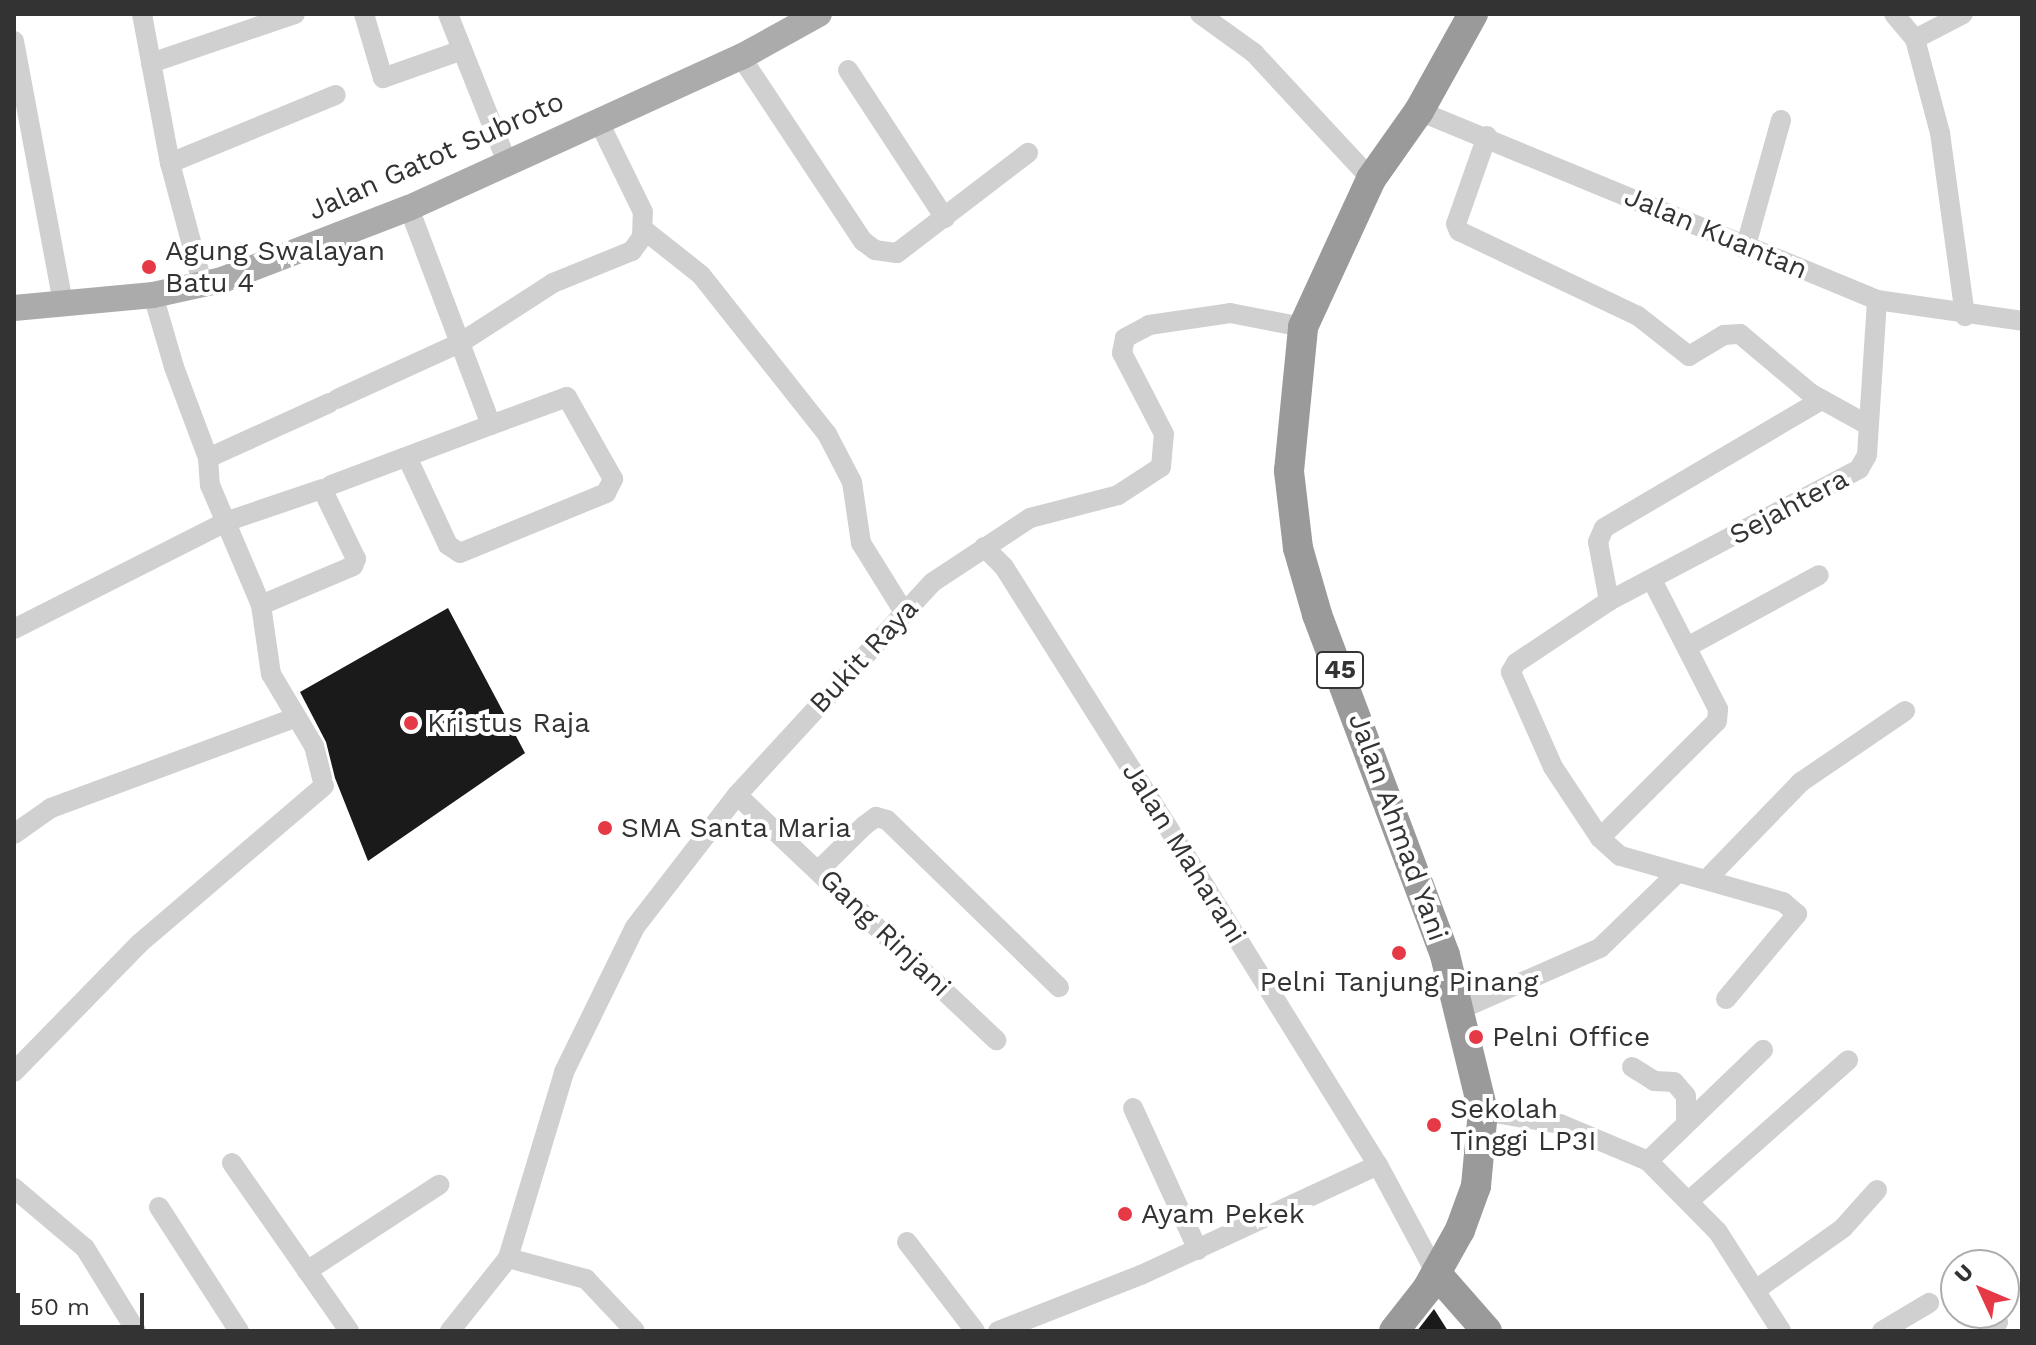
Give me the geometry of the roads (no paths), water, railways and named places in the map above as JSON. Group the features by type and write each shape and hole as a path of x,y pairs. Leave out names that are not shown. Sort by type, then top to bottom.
{"highway":[{"name":"Jalan Ahmad Yani","path":"1394,1331 1436,1273 1476,1186 1483,1111 1461,1009 1317,614 1298,548 1289,471 1303,327 1371,179 1419,111 1473,14"},
{"path":"1436,1273 1487,1331"}],"main road":[{"name":"Jalan Gatot Subroto","path":"14,308 153,295 203,286 409,208 506,160 741,57 819,14"}],"street":[{"path":"142,14 170,163 203,286"},
{"path":"151,63 295,14"},
{"path":"364,14 383,78 462,50"},
{"path":"448,14 506,160"},
{"path":"1200,14 1254,53 1371,179"},
{"path":"1894,14 1915,39 1940,133 1965,316"},
{"path":"1915,39 1963,14"},
{"path":"14,41 63,303"},
{"path":"741,57 863,241 897,253 1028,153"},
{"path":"848,70 945,218"},
{"path":"170,163 336,95"},
{"name":"Jalan Kuantan","path":"1419,111 1487,136 1745,249 1877,300 1965,316 2022,321"},
{"path":"208,458 460,343 553,283 632,251 643,229 643,212 598,120"},
{"path":"1745,249 1781,120"},
{"path":"1487,136 1456,224 1459,231 1638,316 1689,356 1724,335 1740,334 1821,400 1868,425"},
{"path":"409,208 491,425"},
{"path":"643,229 701,275 827,434 852,482 861,543 904,612"},
{"path":"14,1072 140,943 323,782 314,746 271,674 261,605 228,521 210,485 208,458 153,295"},
{"name":"Sejahtera","path":"1600,838 1553,767 1511,672 1516,663 1609,601 1848,479 1867,455 1877,300"},
{"name":"Bukit Raya","path":"508,1258 564,1072 635,927 737,795 933,582 1030,518 1118,495 1146,482 1161,467 1164,434 1155,410 1122,353 1125,338 1133,330 1230,313 1303,327"},
{"path":"14,629 228,521 326,490 407,457 567,397 613,479 606,493 460,553 448,545 407,457"},
{"path":"1609,601 1598,542 1604,528 1821,400"},
{"path":"261,605 353,566 356,559 326,490"},
{"name":"Jalan Maharani","path":"984,547 1004,567 1378,1165 1436,1273"},
{"path":"1687,647 1819,575"},
{"path":"1652,580 1718,709 1717,721 1600,838 1620,856 1675,875 1707,879 1783,902 1797,914 1726,999"},
{"path":"1707,879 1801,782 1905,711"},
{"path":"14,834 51,808 297,717"},
{"name":"Gang Rinjani","path":"737,795 996,1040"},
{"path":"819,870 865,825 876,817 887,820 1059,987"},
{"path":"1461,1009 1600,948 1675,875"},
{"path":"1648,1161 1763,1050"},
{"path":"1690,1200 1848,1060"},
{"path":"1632,1067 1654,1081 1674,1082 1686,1096 1686,1121"},
{"path":"1133,1108 1198,1250"},
{"path":"1483,1111 1560,1124 1648,1161 1690,1200 1757,1289 1781,1331"},
{"path":"232,1163 349,1331"},
{"path":"998,1331 1198,1250 1378,1165"},
{"path":"307,1271 439,1185"},
{"path":"14,1188 85,1248 136,1331"},
{"path":"1757,1289 1843,1228 1877,1190"},
{"path":"159,1207 239,1331"},
{"path":"907,1242 975,1331"},
{"path":"450,1331 508,1258 586,1279 635,1331"},
{"path":"1882,1331 1929,1303"}],"place":[{"name":"Agung Swalayan Batu 4","path":"149,267"},
{"name":"Kristus Raja","path":"411,723"},
{"name":"SMA Santa Maria","path":"605,828"},
{"name":"Pelni Tanjung Pinang","path":"1399,953"},
{"name":"Pelni Office","path":"1476,1037"},
{"name":"Sekolah Tinggi LP3I","path":"1434,1125"},
{"name":"Ayam Pekek","path":"1125,1214"}]}
